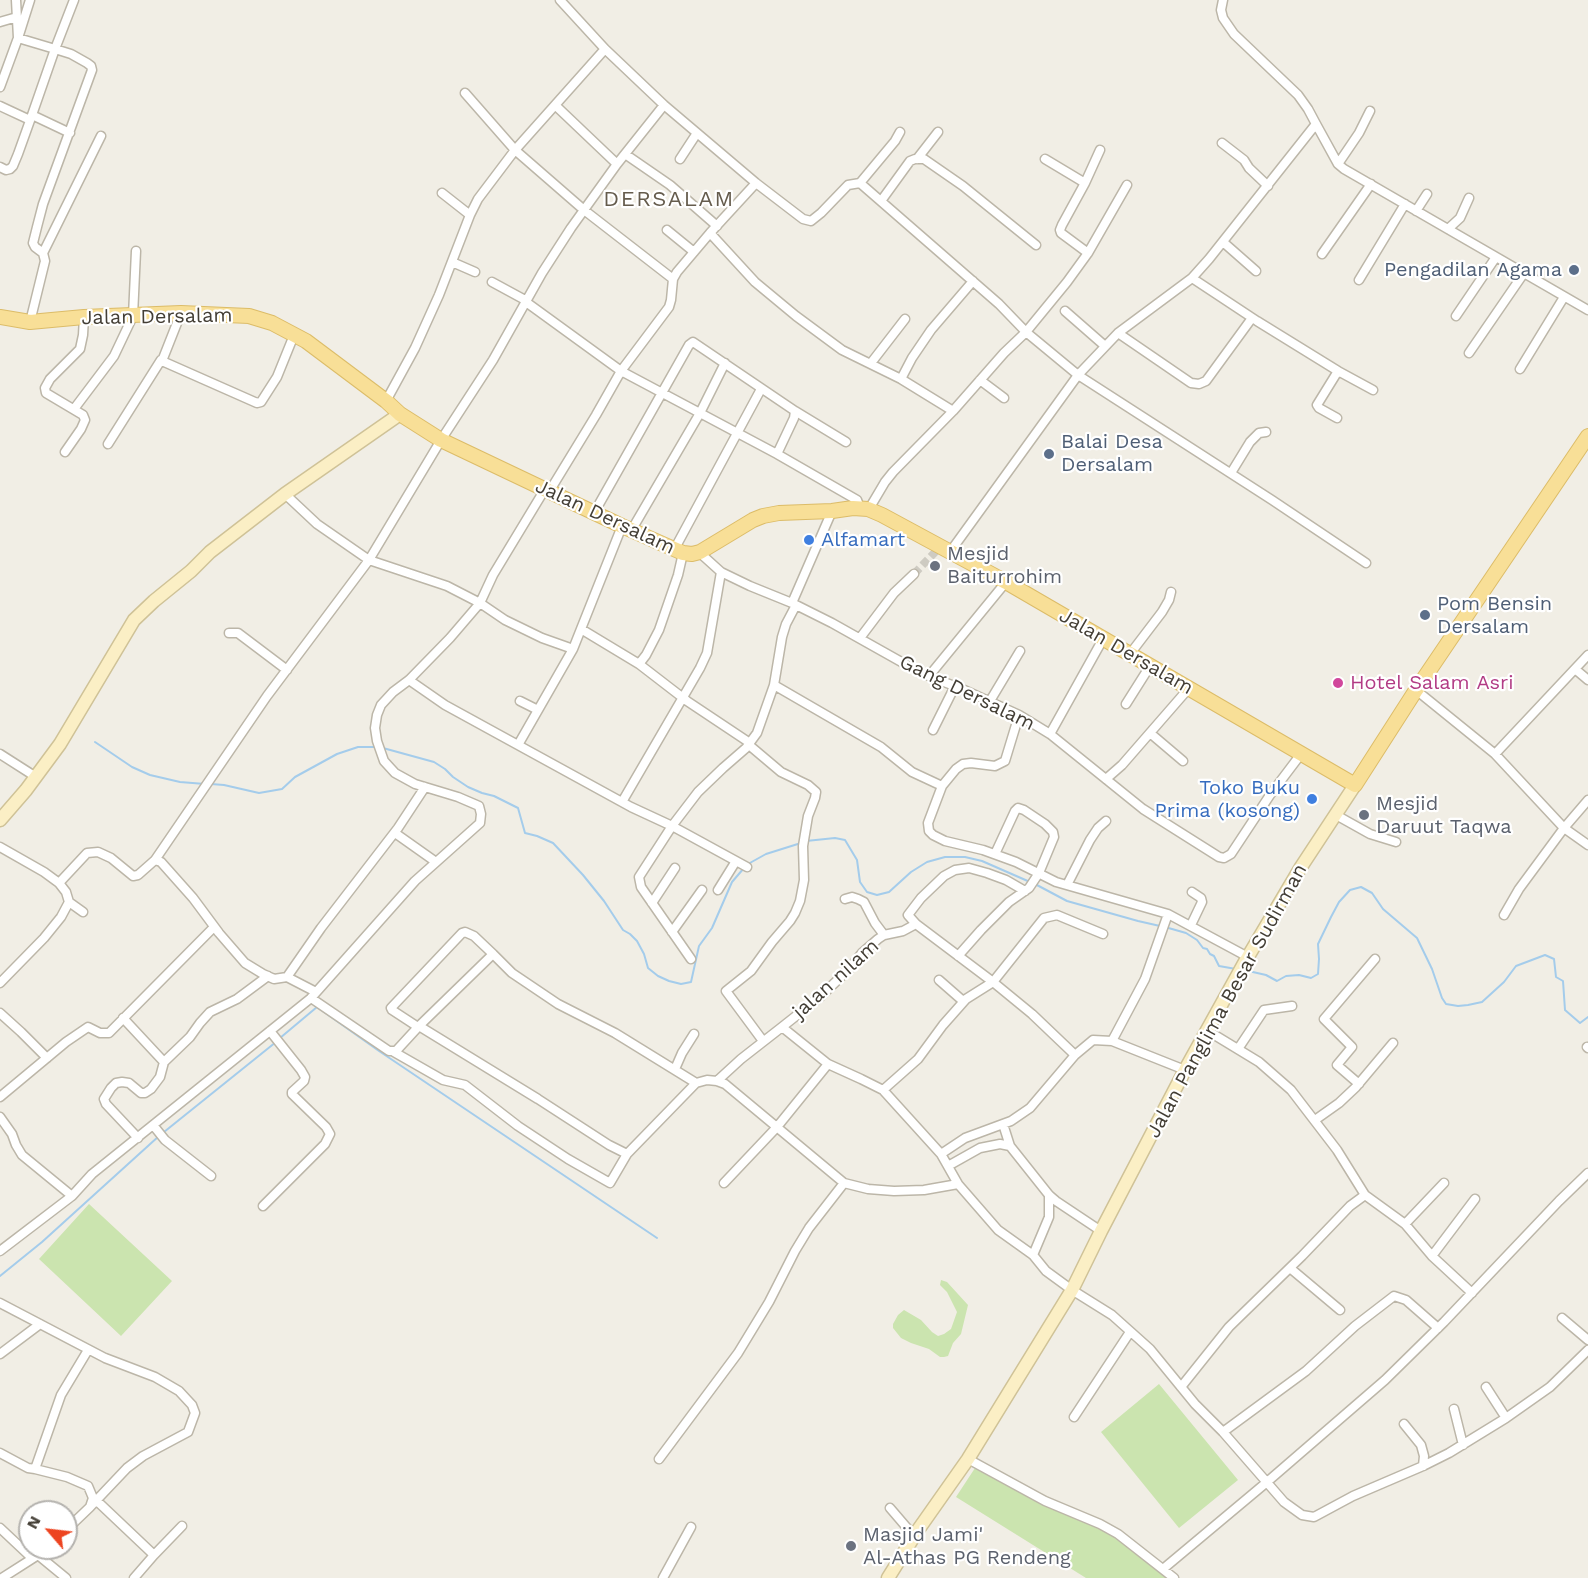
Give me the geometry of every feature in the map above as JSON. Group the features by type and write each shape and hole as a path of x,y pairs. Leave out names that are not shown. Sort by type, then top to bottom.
{"main road":[{"name":"Jalan Dersalam","path":"0,317 30,322 181,313 249,316 272,323 306,341 400,414 441,440 626,529 678,551 700,553 763,516 779,513 865,509 1006,582 1355,785"},
{"path":"0,820 60,744 134,620 210,552 285,494 400,414"},
{"name":"Jalan Panglima Besar Sudirman","path":"888,1578 914,1536 968,1459 1072,1290 1185,1070 1301,867 1416,690 1588,436"}],"street":[{"path":"16,0 18,38"},
{"path":"0,87 30,0"},
{"path":"0,167 6,170 13,166 74,0"},
{"path":"560,0 605,50 664,105 756,183 803,219 811,221 848,185 860,183 900,132"},
{"path":"1223,0 1221,10 1223,18 1234,34 1298,95 1338,164 1588,310"},
{"path":"0,22 17,17"},
{"path":"18,38 71,54 87,63 92,70 43,204 33,243 43,254 45,261 30,322"},
{"path":"386,401 415,348 478,199 515,150 605,50"},
{"path":"465,93 515,150 584,210 673,279"},
{"path":"555,105 617,164"},
{"path":"59,883 87,853 98,852 111,858 133,876 138,875 155,860 238,737 369,560 441,440 493,360 542,273 617,164 664,105"},
{"path":"0,106 70,133"},
{"path":"1338,164 1359,133 1370,111"},
{"path":"943,549 1078,375 1118,333 1192,278 1316,124"},
{"path":"917,159 938,132"},
{"path":"680,159 697,134"},
{"path":"43,254 101,136"},
{"path":"1222,142 1244,160 1268,186"},
{"path":"1088,253 1060,230 1100,150"},
{"path":"625,154 670,185 717,226"},
{"path":"881,201 910,161 924,159 1036,245"},
{"path":"1045,159 1084,183"},
{"path":"0,1251 72,1196 92,1174 155,1127 272,1033 313,995 415,881 480,823 479,806 458,796 415,784 395,773 384,761 375,728 381,705 450,638 480,603 493,575 596,415 621,371 669,307 673,279 683,264 756,183"},
{"path":"860,183 999,304 1026,332 1078,375 1366,563"},
{"path":"1322,254 1371,184"},
{"path":"492,282 526,301 621,371 777,454 857,500 865,509 893,472 953,411 1004,352 1026,332 1067,282 1088,253 1127,185"},
{"path":"442,193 470,215"},
{"path":"1416,211 1427,194"},
{"path":"1448,229 1460,218 1469,198"},
{"path":"1359,280 1405,204"},
{"path":"667,230 694,252"},
{"path":"710,233 755,282 842,350 901,379 953,411"},
{"path":"1223,242 1256,271"},
{"path":"74,409 114,356 133,316 136,251"},
{"path":"1456,316 1496,257"},
{"path":"452,261 475,272"},
{"path":"1469,353 1524,273"},
{"path":"1192,278 1338,371 1374,390"},
{"path":"901,379 931,330 973,281"},
{"path":"1520,369 1564,297"},
{"path":"1065,311 1105,346"},
{"path":"108,444 161,360 181,313"},
{"path":"65,452 85,420 83,415 46,393 45,388 50,379 80,349 84,317"},
{"path":"1118,333 1191,383 1199,384 1206,381 1252,318"},
{"path":"871,363 905,319"},
{"path":"161,360 259,404 277,377 294,335"},
{"path":"594,513 693,342 761,389 846,442"},
{"path":"518,745 573,649 626,529 700,413 725,363"},
{"path":"1337,418 1317,405 1338,371"},
{"path":"980,380 1004,398"},
{"path":"639,663 646,656 659,630 678,575 678,551 761,389"},
{"path":"777,454 795,411"},
{"path":"1231,473 1250,442 1259,433 1266,432"},
{"path":"285,494 316,524 369,560 447,586 480,603 505,620 542,638 573,649"},
{"path":"691,959 641,887 639,877 672,826 698,792 750,744 757,733 774,685 786,624 832,511"},
{"name":"Gang Dersalam","path":"700,553 721,572 832,623 921,673 1019,714 1050,734 1143,809 1219,857 1224,858 1231,854 1270,795 1301,754"},
{"path":"622,802 684,698 707,653 721,572"},
{"path":"860,638 882,608 914,574"},
{"path":"929,676 1006,582"},
{"path":"1130,654 1170,600 1171,592"},
{"path":"581,629 639,663 750,744 781,772 808,785 816,792 808,816 803,846 804,880 800,901 790,921 751,970 726,992 763,1041"},
{"path":"229,633 238,633 287,670"},
{"path":"1050,734 1103,639"},
{"path":"990,701 1020,651"},
{"path":"1495,754 1588,655"},
{"path":"1126,704 1150,666"},
{"path":"1575,669 1588,680"},
{"path":"409,680 445,705 622,802 747,867"},
{"path":"774,685 881,747 912,772 942,786"},
{"path":"933,730 955,686"},
{"path":"1106,779 1122,765 1189,688"},
{"path":"1416,690 1495,754 1564,828 1588,845"},
{"path":"520,701 538,710"},
{"path":"1019,714 1005,761 995,766 963,764 956,769 942,786 928,823 929,831 945,840 1016,862 1037,876 1166,919 1191,925 1247,958"},
{"path":"1150,733 1182,761"},
{"path":"0,754 36,777"},
{"path":"287,977 321,928 395,833 425,787"},
{"path":"1504,915 1519,889 1564,828 1588,800"},
{"path":"958,956 1009,902 1027,890 1037,876 1054,835 1045,824 1022,808 1018,808 995,855"},
{"path":"1336,815 1370,834 1396,842"},
{"path":"1067,885 1090,840 1106,821"},
{"path":"395,833 436,862"},
{"path":"0,847 59,883 66,892 69,902 83,912"},
{"path":"155,860 161,862 193,898 245,963 274,979 287,977 389,1051 443,1080 465,1085 518,1126 610,1183 627,1154 696,1083 707,1080 725,1084 844,1183 868,1189 894,1191 924,1190 958,1184"},
{"path":"718,890 736,861"},
{"path":"652,903 675,868"},
{"path":"1027,890 987,873 969,868 955,870 944,876 921,898 908,915 916,924 1032,1014 1075,1055"},
{"path":"672,932 702,890"},
{"path":"1191,925 1202,902 1201,898 1192,892"},
{"path":"845,899 852,897 864,902 884,935"},
{"path":"0,983 61,917 69,902"},
{"path":"883,1090 918,1059 963,1001 993,982 1044,918 1057,915 1103,934"},
{"path":"1112,1041 1141,987 1166,919"},
{"name":"jalan nilam","path":"717,1081 819,997 849,969 862,953 884,935 903,931 916,924"},
{"path":"0,1097 88,1026 100,1033 108,1033 214,927"},
{"path":"627,1154 418,1027 391,1008 465,932 474,936 512,973 558,1004 615,1033 696,1083"},
{"path":"394,1052 493,954"},
{"path":"1359,1084 1337,1065 1352,1047 1324,1018 1375,959"},
{"path":"138,1138 106,1104 104,1099 111,1088 116,1083 122,1082 129,1083 141,1093 151,1089 160,1077 164,1062 190,1037 210,1012 237,999 268,976"},
{"path":"939,980 963,1001"},
{"path":"1238,1049 1264,1010 1292,1006"},
{"path":"0,1014 47,1058"},
{"path":"123,1018 164,1062"},
{"path":"783,1027 828,1064 883,1090 941,1154 958,1184 998,1230 1033,1255 1046,1271 1112,1315 1150,1349 1195,1404 1223,1432 1284,1502 1302,1515 1314,1516 1463,1445 1550,1386 1588,1350"},
{"path":"1208,1031 1259,1062 1291,1090 1316,1120 1365,1194 1405,1224 1432,1256 1472,1293"},
{"path":"263,1206 324,1144 330,1134 326,1127 292,1094 304,1081 304,1077 272,1033"},
{"path":"675,1069 694,1034"},
{"path":"941,1154 965,1138 1011,1121 1030,1108 1075,1055 1093,1040 1112,1041 1185,1070"},
{"path":"1316,1120 1340,1103 1394,1043"},
{"path":"724,1183 777,1127 828,1064"},
{"path":"0,1117 12,1134 22,1155 72,1196"},
{"path":"1003,1124 1011,1146 1049,1195 1101,1231"},
{"path":"155,1127 163,1138 211,1176"},
{"path":"948,1166 980,1148 1000,1144 1011,1146"},
{"path":"1163,1569 1385,1380 1588,1173"},
{"path":"659,1459 738,1353 770,1302 809,1228 844,1183"},
{"path":"1405,1224 1444,1183"},
{"path":"1181,1387 1230,1327 1350,1206 1365,1194"},
{"path":"1033,1255 1049,1217 1049,1195"},
{"path":"1432,1256 1474,1199"},
{"path":"1290,1268 1340,1310"},
{"path":"1223,1432 1306,1371 1355,1326 1394,1296 1406,1300 1438,1328"},
{"path":"0,1303 88,1350 155,1377 179,1391 192,1405 195,1413 188,1432 143,1456 127,1468 78,1518"},
{"path":"1562,1318 1588,1340"},
{"path":"0,1354 40,1324"},
{"path":"1074,1417 1130,1332"},
{"path":"36,1469 61,1395 88,1350"},
{"path":"1486,1387 1506,1418"},
{"path":"1454,1409 1463,1445"},
{"path":"1404,1424 1421,1445 1424,1456 1423,1466"},
{"path":"0,1453 26,1467 67,1477 88,1486 93,1504"},
{"path":"968,1459 1045,1501 1118,1534 1174,1578"},
{"path":"93,1504 154,1555"},
{"path":"890,1508 914,1536"},
{"path":"134,1578 182,1526"},
{"path":"663,1578 691,1527"},
{"path":"0,1528 18,1542"},
{"path":"2,1578 29,1560"},
{"path":"41,1560 66,1578"}],"green space":[{"path":"89,1204 172,1281 121,1336 39,1259"},
{"path":"941,1280 947,1282 968,1305 961,1334 953,1343 948,1356 944,1357 901,1338 893,1328 898,1315 904,1310 921,1320 938,1336 951,1329 957,1312 947,1292 940,1285"},
{"path":"1159,1384 1238,1480 1179,1528 1101,1432"},
{"path":"977,1465 1100,1524 1174,1578 1086,1578 956,1497"}],"waterway":[{"path":"95,742 132,767 150,775 180,782 205,784"},
{"path":"211,784 259,793 282,789 295,777 337,754 358,747 378,747"},
{"path":"383,748 434,762 468,787 518,808 525,833 553,843 604,901 623,930 637,941 648,968 669,981 681,984 691,982 699,946 712,928 732,882 744,868"},
{"path":"806,841 835,838 845,840 857,860 860,882 867,892 877,895 889,892 911,872 927,862 945,857 965,857 982,861 1030,882"},
{"path":"748,864 766,854 801,843"},
{"path":"1035,884 1067,901 1160,926"},
{"path":"1244,970 1266,975 1277,981 1286,976 1299,975 1311,978 1318,974 1318,944 1331,917 1339,902 1350,890 1361,887 1372,893 1383,909 1417,938 1446,1004 1458,1006 1482,1002 1504,982 1516,966 1545,955 1554,959 1556,977 1563,981 1565,1010 1580,1023 1588,1017"},
{"path":"1165,927 1186,933 1197,940 1214,956 1219,966 1236,969"},
{"path":"280,1038 317,1007 657,1238"},
{"path":"164,1132 276,1042"},
{"path":"0,1276 42,1242 159,1136"}],"tunnel":[{"path":"914,574 938,549"}],"place":[{"name":"Pengadilan Agama","path":"1574,270"},
{"name":"Balai Desa Dersalam","path":"1049,454"},
{"name":"Alfamart","path":"809,540"},
{"name":"Mesjid Baiturrohim","path":"935,566"},
{"name":"Pom Bensin Dersalam","path":"1425,615"},
{"name":"Hotel Salam Asri","path":"1338,683"},
{"name":"Toko Buku Prima (kosong)","path":"1312,799"},
{"name":"Mesjid Daruut Taqwa","path":"1364,815"},
{"name":"Masjid Jami' Al-Athas PG Rendeng","path":"851,1546"}],"district":[{"name":"DERSALAM","path":"669,200"}]}
